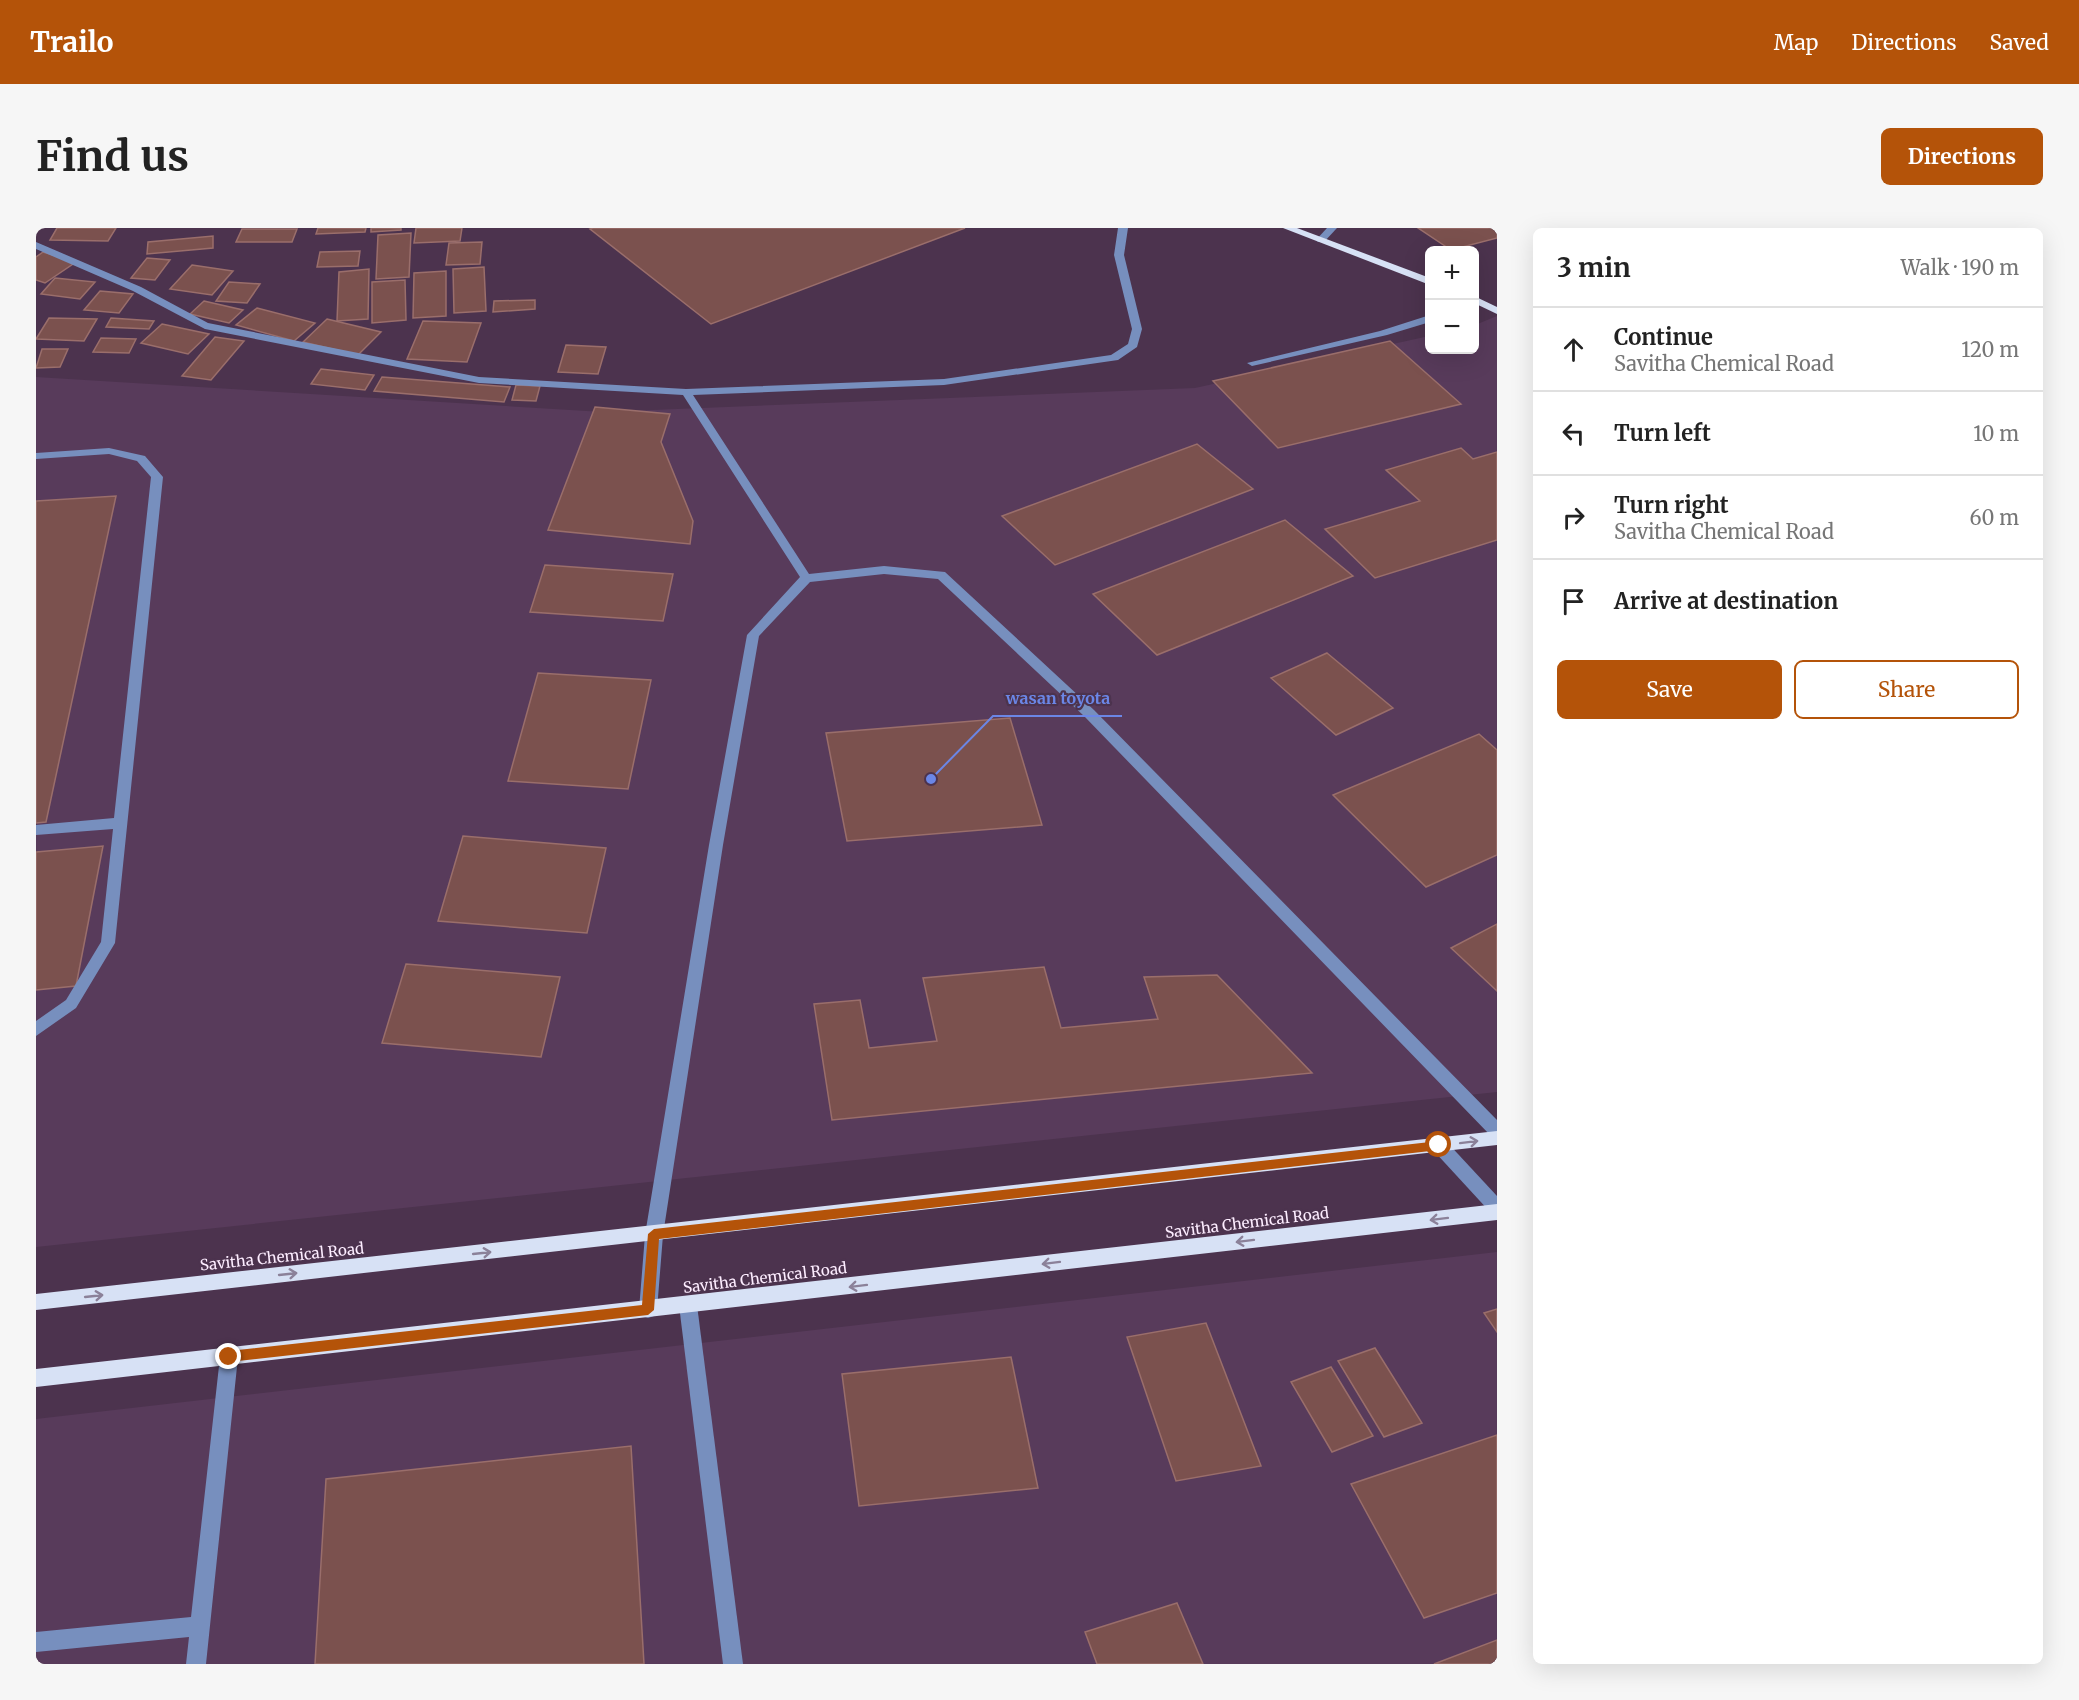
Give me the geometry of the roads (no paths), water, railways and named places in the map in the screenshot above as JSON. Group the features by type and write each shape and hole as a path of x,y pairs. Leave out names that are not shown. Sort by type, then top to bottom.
{"main road":[{"path":"1288,228 1425,280"},
{"path":"1479,302 1497,311"},
{"name":"Savitha Chemical Road","path":"36,1302 1497,1138"},
{"name":"Savitha Chemical Road","path":"36,1378 1497,1212"}],"street":[{"path":"36,245 137,289 205,326 252,338 479,380 686,392 944,382 1114,358 1134,345 1137,329 1119,255 1123,228"},
{"path":"1321,240 1332,228"},
{"path":"1252,363 1383,333 1425,320"},
{"path":"686,392 806,578"},
{"path":"36,456 109,451 141,458 156,477 108,943 71,1004 36,1030"},
{"path":"648,1310 654,1234 716,845 753,635 806,578 884,570 941,575 1089,713 1497,1131"},
{"path":"36,830 119,823"},
{"path":"1439,1145 1497,1208"},
{"path":"688,1305 734,1664"},
{"path":"196,1664 229,1357"},
{"path":"36,1642 201,1626"}],"place":[{"name":"wasan toyota","path":"931,779"}]}
